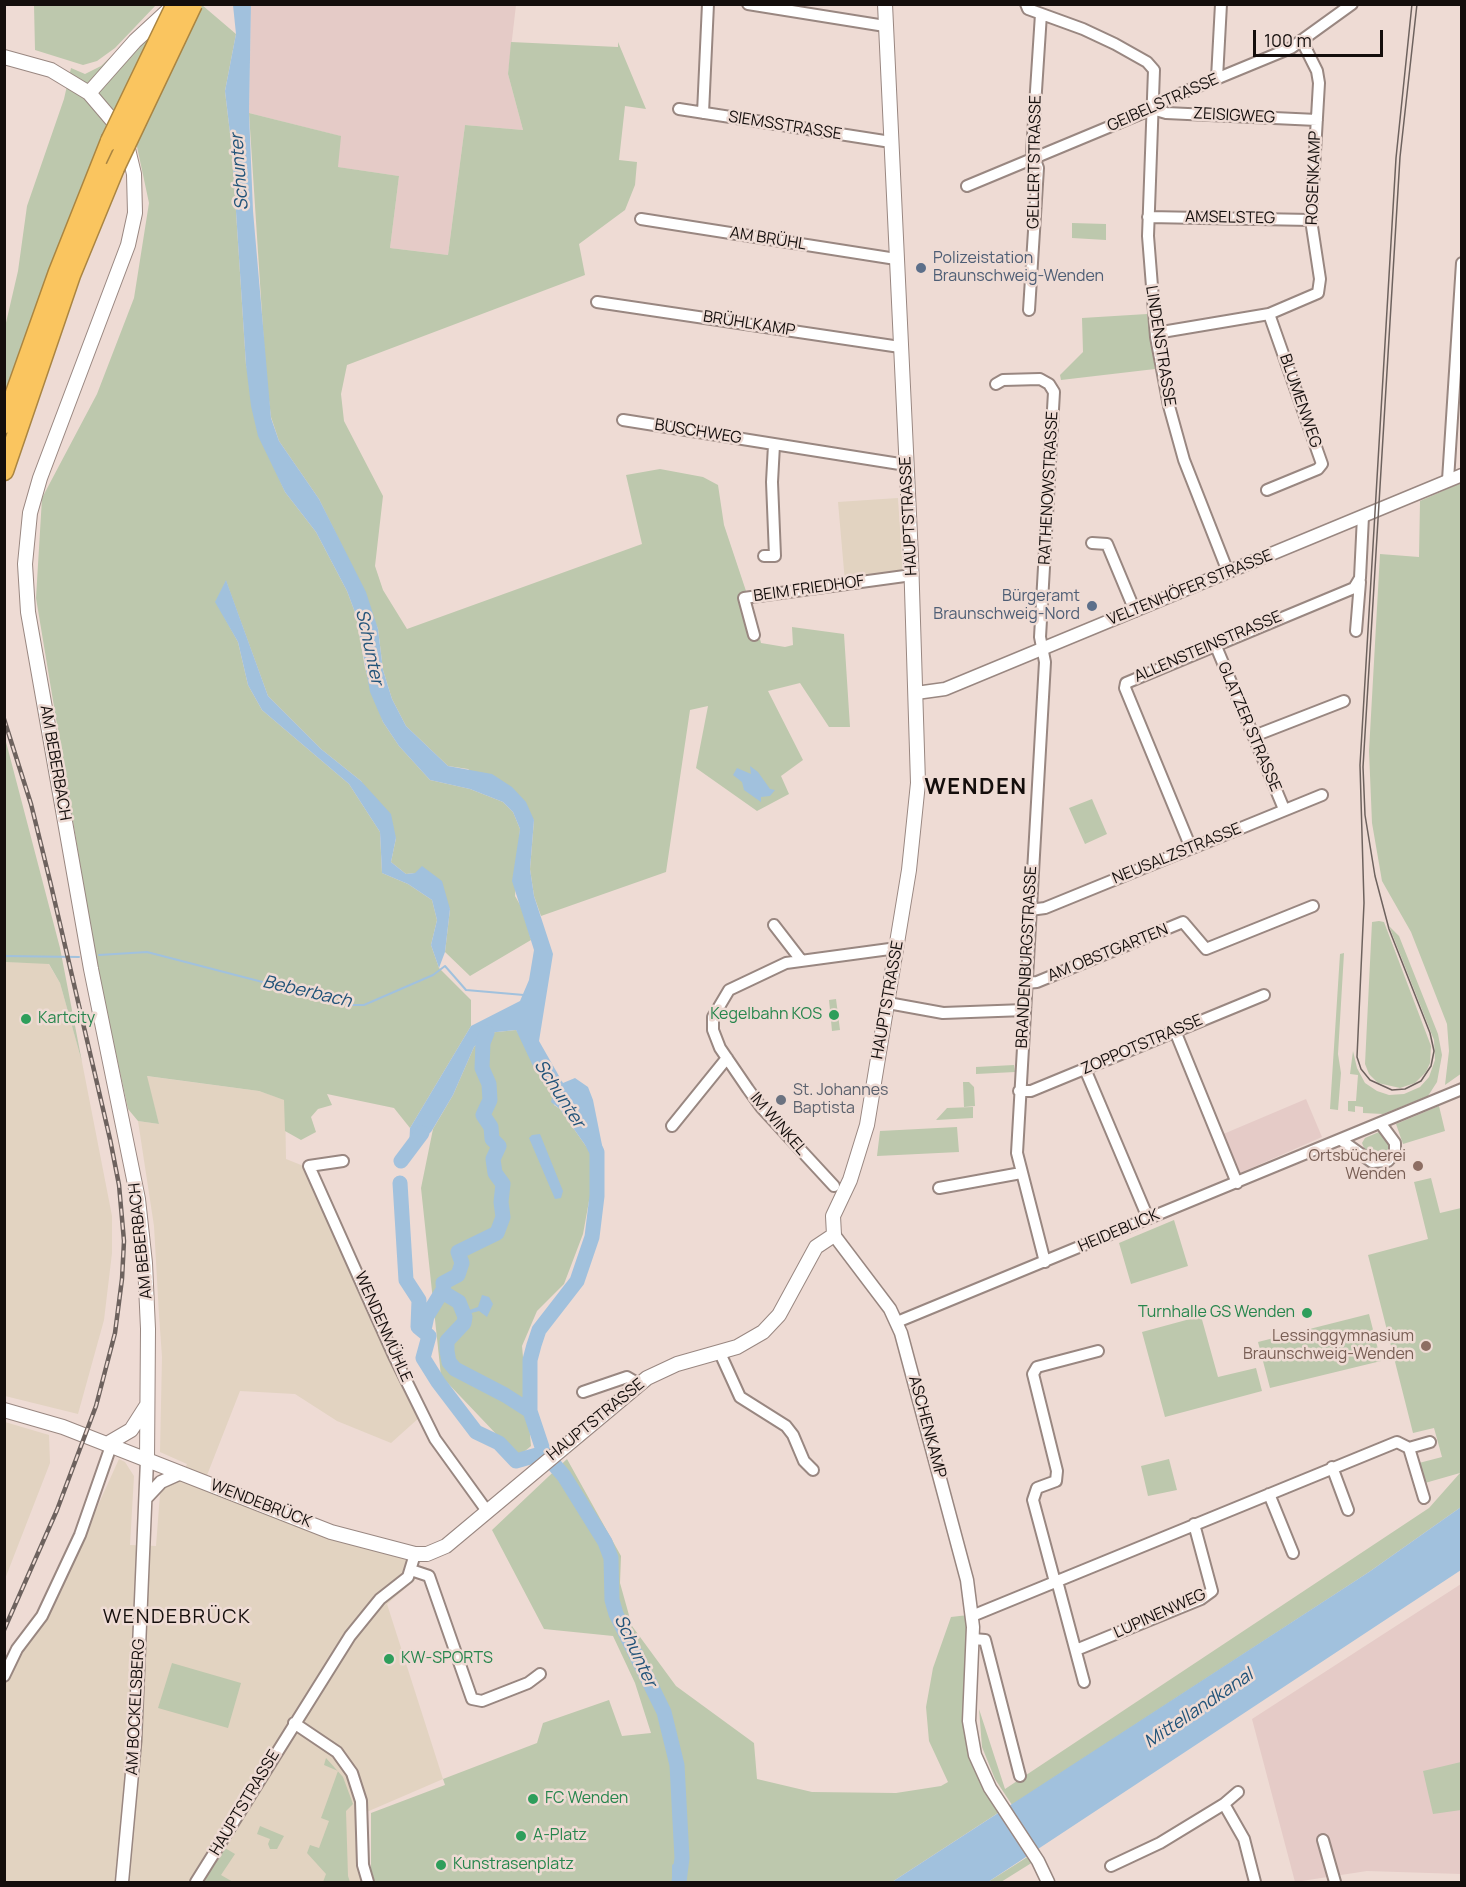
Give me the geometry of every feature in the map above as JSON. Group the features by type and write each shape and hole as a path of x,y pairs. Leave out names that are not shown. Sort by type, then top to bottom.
{"highway":[{"path":"4,424 58,272 110,141 175,4"},
{"path":"4,471 68,286 115,168 193,4"}],"main road":[{"path":"89,93 135,41 175,4"},
{"name":"HAUPTSTRASSE","path":"415,1554 428,1554 440,1550 639,1384 677,1364 720,1353 747,1343 769,1326 783,1308 812,1253 822,1242 834,1235 833,1216 853,1172 867,1125 915,828 918,761 912,575 885,4"},
{"name":"AM BEBERBACH","path":"4,57 51,70 89,93 112,118 128,149 135,181 135,213 118,278 34,495 27,531 25,580 28,612 91,969 136,1190 147,1284 147,1460"},
{"path":"109,1445 124,1436 135,1425 148,1401"},
{"name":"WENDEBRÜCK","path":"4,1410 56,1425 331,1532 415,1554"}],"street":[{"path":"703,112 708,4"},
{"path":"748,4 774,6 885,26"},
{"path":"1026,4 1028,9 1041,14"},
{"path":"1217,78 1221,4"},
{"name":"GEIBELSTRASSE","path":"967,186 1152,109 1165,100 1302,41 1341,8 1352,4"},
{"name":"LINDENSTRASSE","path":"1041,14 1083,29 1152,67 1149,256 1156,333 1167,397 1184,460 1228,572"},
{"name":"GELLERTSTRASSE","path":"1029,310 1038,168 1032,152 1041,14"},
{"name":"ROSENKAMP","path":"1156,333 1269,314 1318,293 1320,279 1311,220 1318,76 1302,41"},
{"name":"SIEMSSTRASSE","path":"679,109 891,142"},
{"name":"ZEISIGWEG","path":"1152,109 1166,113 1317,120"},
{"name":"AMSELSTEG","path":"1149,217 1311,220"},
{"name":"AM BRÜHL","path":"641,219 896,259"},
{"path":"1448,480 1461,262"},
{"name":"BRÜHLKAMP","path":"597,302 900,347"},
{"name":"BLUMENWEG","path":"1268,490 1318,469 1322,464 1269,314"},
{"name":"RATHENOWSTRASSE","path":"996,384 1003,380 1040,379 1049,384 1054,392 1040,637 1042,648"},
{"name":"BUSCHWEG","path":"623,420 906,465"},
{"path":"764,556 775,556 772,482 774,445"},
{"name":"VELTENHÖFER STRASSE","path":"916,693 945,689 1461,475"},
{"path":"1356,631 1363,516"},
{"path":"1092,543 1107,544 1135,610"},
{"name":"BEIM FRIEDHOF","path":"754,635 744,598 912,575"},
{"name":"ALLENSTEINSTRASSE","path":"1191,848 1125,688 1129,679 1353,588 1360,582"},
{"name":"GLATZER STRASSE","path":"1215,644 1284,809"},
{"name":"BRANDENBURGSTRASSE","path":"1042,648 1045,662 1017,1153 1045,1262"},
{"path":"1254,736 1344,701"},
{"name":"NEUSALZSTRASSE","path":"1030,910 1045,908 1322,795"},
{"name":"AM OBSTGARTEN","path":"1026,983 1037,982 1183,922 1206,949 1313,906"},
{"path":"774,925 801,960"},
{"name":"IM WINKEL","path":"834,1186 761,1107 726,1058 715,1038 713,1023 722,999 729,990 786,963 897,948"},
{"name":"ZOPPOTSTRASSE","path":"1019,1091 1031,1091 1264,994"},
{"path":"888,1003 943,1012 1024,1010"},
{"path":"1175,1031 1237,1183"},
{"path":"672,1126 726,1058"},
{"path":"1085,1069 1149,1218"},
{"name":"HEIDEBLICK","path":"897,1322 1381,1124 1461,1089"},
{"path":"1341,1140 1368,1161 1384,1162 1392,1158 1396,1147 1393,1137 1381,1124"},
{"name":"WENDENMÜHLE","path":"343,1161 309,1167 394,1356 435,1439 487,1511"},
{"path":"939,1188 1021,1173"},
{"name":"ASCHENKAMP","path":"834,1235 897,1322 967,1580 973,1639 969,1711 971,1737 981,1772 1038,1861 1048,1882"},
{"path":"1084,1682 1033,1500 1037,1488 1056,1481 1057,1475 1033,1378 1034,1370 1098,1351"},
{"path":"720,1353 740,1397 786,1426 794,1436 804,1461 813,1470"},
{"path":"583,1392 627,1377 639,1384"},
{"path":"972,1616 1397,1442 1409,1448 1430,1442"},
{"path":"4,1676 17,1649 42,1616 75,1545 109,1445"},
{"path":"1409,1448 1424,1498"},
{"name":"AM BOCKELSBERG","path":"122,1882 135,1741 147,1460"},
{"path":"1332,1467 1348,1510"},
{"path":"146,1498 161,1482 181,1473"},
{"path":"1269,1494 1293,1553"},
{"name":"LUPINENWEG","path":"1076,1650 1201,1599 1212,1591 1194,1524"},
{"path":"415,1554 411,1570 429,1576 472,1699 482,1701 528,1683 540,1674"},
{"name":"HAUPTSTRASSE","path":"196,1882 360,1621 380,1599 408,1577 411,1570"},
{"path":"973,1639 985,1640 1020,1776"},
{"path":"294,1723 337,1752 352,1773 361,1801 363,1865 368,1882"},
{"path":"1111,1866 1160,1843 1224,1804 1238,1792"},
{"path":"1224,1804 1244,1839 1256,1882"},
{"path":"1323,1840 1335,1882"}],"shaded area":[{"path":"251,5 516,5 508,74 523,130 465,125 448,255 390,248 399,176 337,167 340,136 249,113"},
{"path":"898,498 903,574 845,582 838,502"},
{"path":"5,962 48,963 60,983 82,1062 112,1216 112,1253 104,1320 78,1414 5,1396"},
{"path":"146,1076 259,1091 285,1100 286,1159 306,1167 420,1417 391,1443 337,1421 295,1394 240,1391 202,1488 350,1544 418,1563 415,1580 387,1604 443,1779 362,1814 368,1882 5,1882 5,1666 16,1640 36,1635 50,1611 119,1459 125,1462 134,1476 130,1545 156,1546 160,1494 163,1486 181,1479 187,1464 160,1452 162,1357 154,1226 138,1121 159,1124"},
{"path":"1306,1099 1322,1137 1238,1174 1221,1135"},
{"path":"5,1422 49,1435 50,1463 5,1579"},
{"path":"1461,1584 1461,1874 1367,1871 1295,1882 1252,1719"}],"green space":[{"path":"34,4 156,5 115,48 97,61 83,65 35,50"},
{"path":"165,5 102,135 5,395 5,327 18,271 27,206 64,99 71,68 85,74 101,66"},
{"path":"202,5 236,34 225,91 232,150 246,365 278,476 285,492 316,532 347,591 356,615 365,668 383,722 399,746 430,780 470,789 503,802 513,812 520,829 515,896 523,910 531,940 470,976 445,952 450,909 415,873 406,874 391,862 396,838 361,781 321,749 268,696 226,581 216,602 238,642 248,685 262,710 349,784 380,832 382,873 408,884 432,900 437,920 431,945 439,968 471,1000 471,1026 410,1128 394,1108 327,1094 332,1105 318,1109 311,1117 316,1132 301,1140 285,1131 284,1100 259,1091 147,1076 159,1124 138,1121 128,1109 97,966 36,598 42,498 97,394 134,298 149,203 136,142"},
{"path":"511,42 618,47 618,42 646,109 625,106 619,160 637,162 635,185 625,210 579,244 585,275 347,365 341,394 344,421 383,496 375,566 383,590 407,629 642,544 626,475 660,469 703,477 718,485 724,525 747,594 740,596 750,640 760,639 761,643 785,647 793,645 792,627 844,634 850,727 829,727 800,683 768,691 803,760 781,776 789,794 757,811 696,768 708,706 690,710 666,872 541,916 534,896 530,869 534,820 468,769 448,766 406,726 392,699 383,670 378,629 341,544 319,499 279,441 271,417 266,376 249,113 341,136 338,167 399,176 390,248 448,255 465,125 523,130 508,74"},
{"path":"1072,223 1106,224 1106,240 1072,238"},
{"path":"1147,314 1155,369 1061,380 1060,375 1083,352 1082,318"},
{"path":"1461,483 1462,1073 1445,1085 1449,1051 1447,1024 1411,932 1382,881 1372,823 1369,751 1380,554 1419,557 1420,501"},
{"path":"5,738 60,948 82,1062 60,983 49,964 5,962"},
{"path":"1092,799 1107,834 1085,844 1069,808"},
{"path":"1372,922 1384,922 1431,1046 1430,1063 1426,1072 1415,1083 1400,1088 1378,1083 1369,1074 1365,1064"},
{"path":"1389,926 1399,936 1438,1034 1442,1055 1437,1082 1428,1096 1383,1114 1363,1113 1363,1107 1355,1106 1355,1112 1348,1111 1348,1101 1356,1101 1358,1075 1350,1074 1353,1051 1357,1068 1365,1083 1389,1095 1404,1094 1420,1087 1429,1077 1435,1060 1434,1040"},
{"path":"1344,953 1338,1054 1341,1073 1338,1110 1330,1109 1340,954"},
{"name":"Kegelbahn KOS","path":"836,999 840,1030 832,1031 829,1000"},
{"path":"516,1030 555,1088 552,1095 554,1105 560,1109 597,1162 604,1155 589,1201 583,1234 564,1284 537,1311 522,1346 531,1446 518,1457 441,1376 421,1188 433,1129 453,1095 474,1047 487,1033"},
{"path":"1014,1065 1015,1072 976,1074 976,1067"},
{"path":"963,1082 969,1082 974,1087 975,1106 964,1107"},
{"path":"1439,1106 1445,1131 1403,1144 1396,1124"},
{"path":"973,1107 973,1118 936,1120 947,1108"},
{"path":"957,1127 959,1152 877,1156 880,1131"},
{"path":"1379,1132 1384,1134 1391,1145 1386,1154 1378,1157 1364,1148 1362,1143 1365,1138"},
{"path":"1431,1178 1440,1213 1461,1208 1461,1507 1369,1572 1012,1805 995,1779 982,1747 979,1709 1005,1789 1429,1508 1460,1473 1425,1483 1419,1463 1442,1457 1434,1428 1413,1433 1368,1255 1428,1239 1414,1182"},
{"path":"1174,1220 1188,1266 1131,1284 1119,1243"},
{"path":"1369,1314 1381,1361 1270,1388 1258,1342"},
{"path":"1201,1316 1218,1377 1256,1368 1262,1391 1165,1417 1142,1332"},
{"path":"567,1459 621,1556 620,1583 632,1626 676,1686 754,1743 757,1779 812,1792 896,1793 941,1786 948,1782 929,1741 926,1707 933,1668 951,1617 968,1615 965,1715 1001,1811 892,1882 375,1882 371,1870 371,1813 445,1785 443,1779 537,1743 543,1723 609,1700 622,1736 651,1733 635,1683 613,1636 544,1629 492,1530"},
{"path":"1169,1459 1177,1490 1148,1496 1141,1466"},
{"path":"172,1663 241,1683 228,1728 158,1708"},
{"path":"326,1758 337,1771 324,1765"},
{"path":"1461,1762 1461,1810 1433,1814 1423,1771"},
{"path":"338,1771 343,1777 353,1804 346,1811 350,1882 323,1882 326,1874 307,1853 310,1845 319,1848 329,1821 321,1818"},
{"path":"260,1826 284,1836 277,1849 270,1849 268,1844 270,1839 257,1834"},
{"path":"225,1848 235,1854 221,1875 233,1882 204,1882"},
{"path":"1029,1856 1033,1862 1001,1882 988,1882"}],"water":[{"path":"233,5 251,5 249,113 253,211 271,418 279,441 319,499 366,592 378,629 383,670 392,699 406,726 448,766 492,774 512,787 526,802 534,820 530,869 534,896 553,954 539,1041 563,1083 575,1078 588,1087 593,1100 604,1155 597,1162 560,1109 551,1102 555,1088 533,1066 516,1030 487,1033 474,1047 453,1095 431,1132 409,1149 410,1128 471,1026 520,1001 529,980 534,950 512,881 520,829 513,812 503,802 470,789 430,780 399,746 383,722 370,692 356,615 347,591 316,532 285,492 258,436 251,406 246,365 232,150 225,91 236,34"},
{"path":"226,580 268,696 321,749 361,781 391,814 396,838 391,862 406,874 415,873 422,866 442,881 450,909 445,952 439,968 431,945 437,920 432,900 408,884 382,873 380,832 349,784 262,710 248,685 238,642 215,602"},
{"path":"750,766 758,772 770,789 775,790 770,796 761,797 761,802 744,790 742,782 733,775 737,768 751,774"},
{"path":"540,1134 563,1191 561,1198 555,1199 529,1138"},
{"path":"482,1295 489,1297 493,1304 487,1317 479,1311 464,1315 464,1312 478,1307"},
{"name":"Mittellandkanal","path":"1461,1507 1461,1570 988,1882 892,1882 1369,1572"},
{"path":"682,1858 686,1882 672,1882 672,1865"}],"waterway":[{"name":"Beberbach","path":"99,955 147,952 351,1005 364,1005 433,975 445,966 466,990 524,995"},
{"name":"Beberbach","path":"4,956 79,957"},
{"path":"487,1033 483,1043 482,1068 489,1084 490,1100 483,1115 491,1127 492,1139 499,1146 493,1159 495,1173 503,1184 501,1202 503,1217 497,1233 458,1252 462,1263 458,1275 443,1283 444,1293 459,1302 465,1317 464,1323 447,1341 447,1351 449,1362 455,1369 530,1411"},
{"path":"401,1161 422,1133"},
{"name":"Schunter","path":"593,1144 597,1152 597,1196 592,1237 577,1281 539,1330 530,1360 530,1411 544,1453 564,1476 605,1542 611,1558 612,1600 616,1614 664,1712 677,1765 682,1858 679,1882"},
{"path":"400,1183 406,1280 419,1300 418,1327 429,1336 423,1358 476,1432 499,1443 516,1461 544,1453"},
{"path":"424,1330 427,1316 443,1290"}],"tram line":[{"path":"1412,4 1396,158 1360,765 1364,903 1357,1057 1361,1069 1370,1080 1392,1090 1405,1089 1421,1081 1431,1066 1434,1051 1430,1033 1389,929 1375,876 1365,815 1363,767 1400,157 1417,4"}],"railway":[{"path":"4,719 31,804 110,1139 119,1185 124,1241 115,1333 96,1406 57,1510 4,1630"}],"place":[{"name":"Polizeistation Braunschweig-Wenden","path":"921,268"},
{"name":"Bürgeramt Braunschweig-Nord","path":"1092,606"},
{"name":"Kegelbahn KOS","path":"834,1015"},
{"name":"Kartcity","path":"26,1019"},
{"name":"St. Johannes Baptista","path":"781,1100"},
{"name":"Ortsbücherei Wenden","path":"1418,1166"},
{"name":"Turnhalle GS Wenden","path":"1307,1313"},
{"name":"Lessinggymnasium Braunschweig-Wenden","path":"1426,1346"},
{"name":"KW-SPORTS","path":"389,1659"},
{"name":"FC Wenden","path":"533,1799"},
{"name":"A-Platz","path":"521,1836"},
{"name":"Kunstrasenplatz","path":"441,1865"}],"district":[{"name":"WENDEN","path":"976,788"},
{"name":"WENDEBRÜCK","path":"177,1617"}]}
